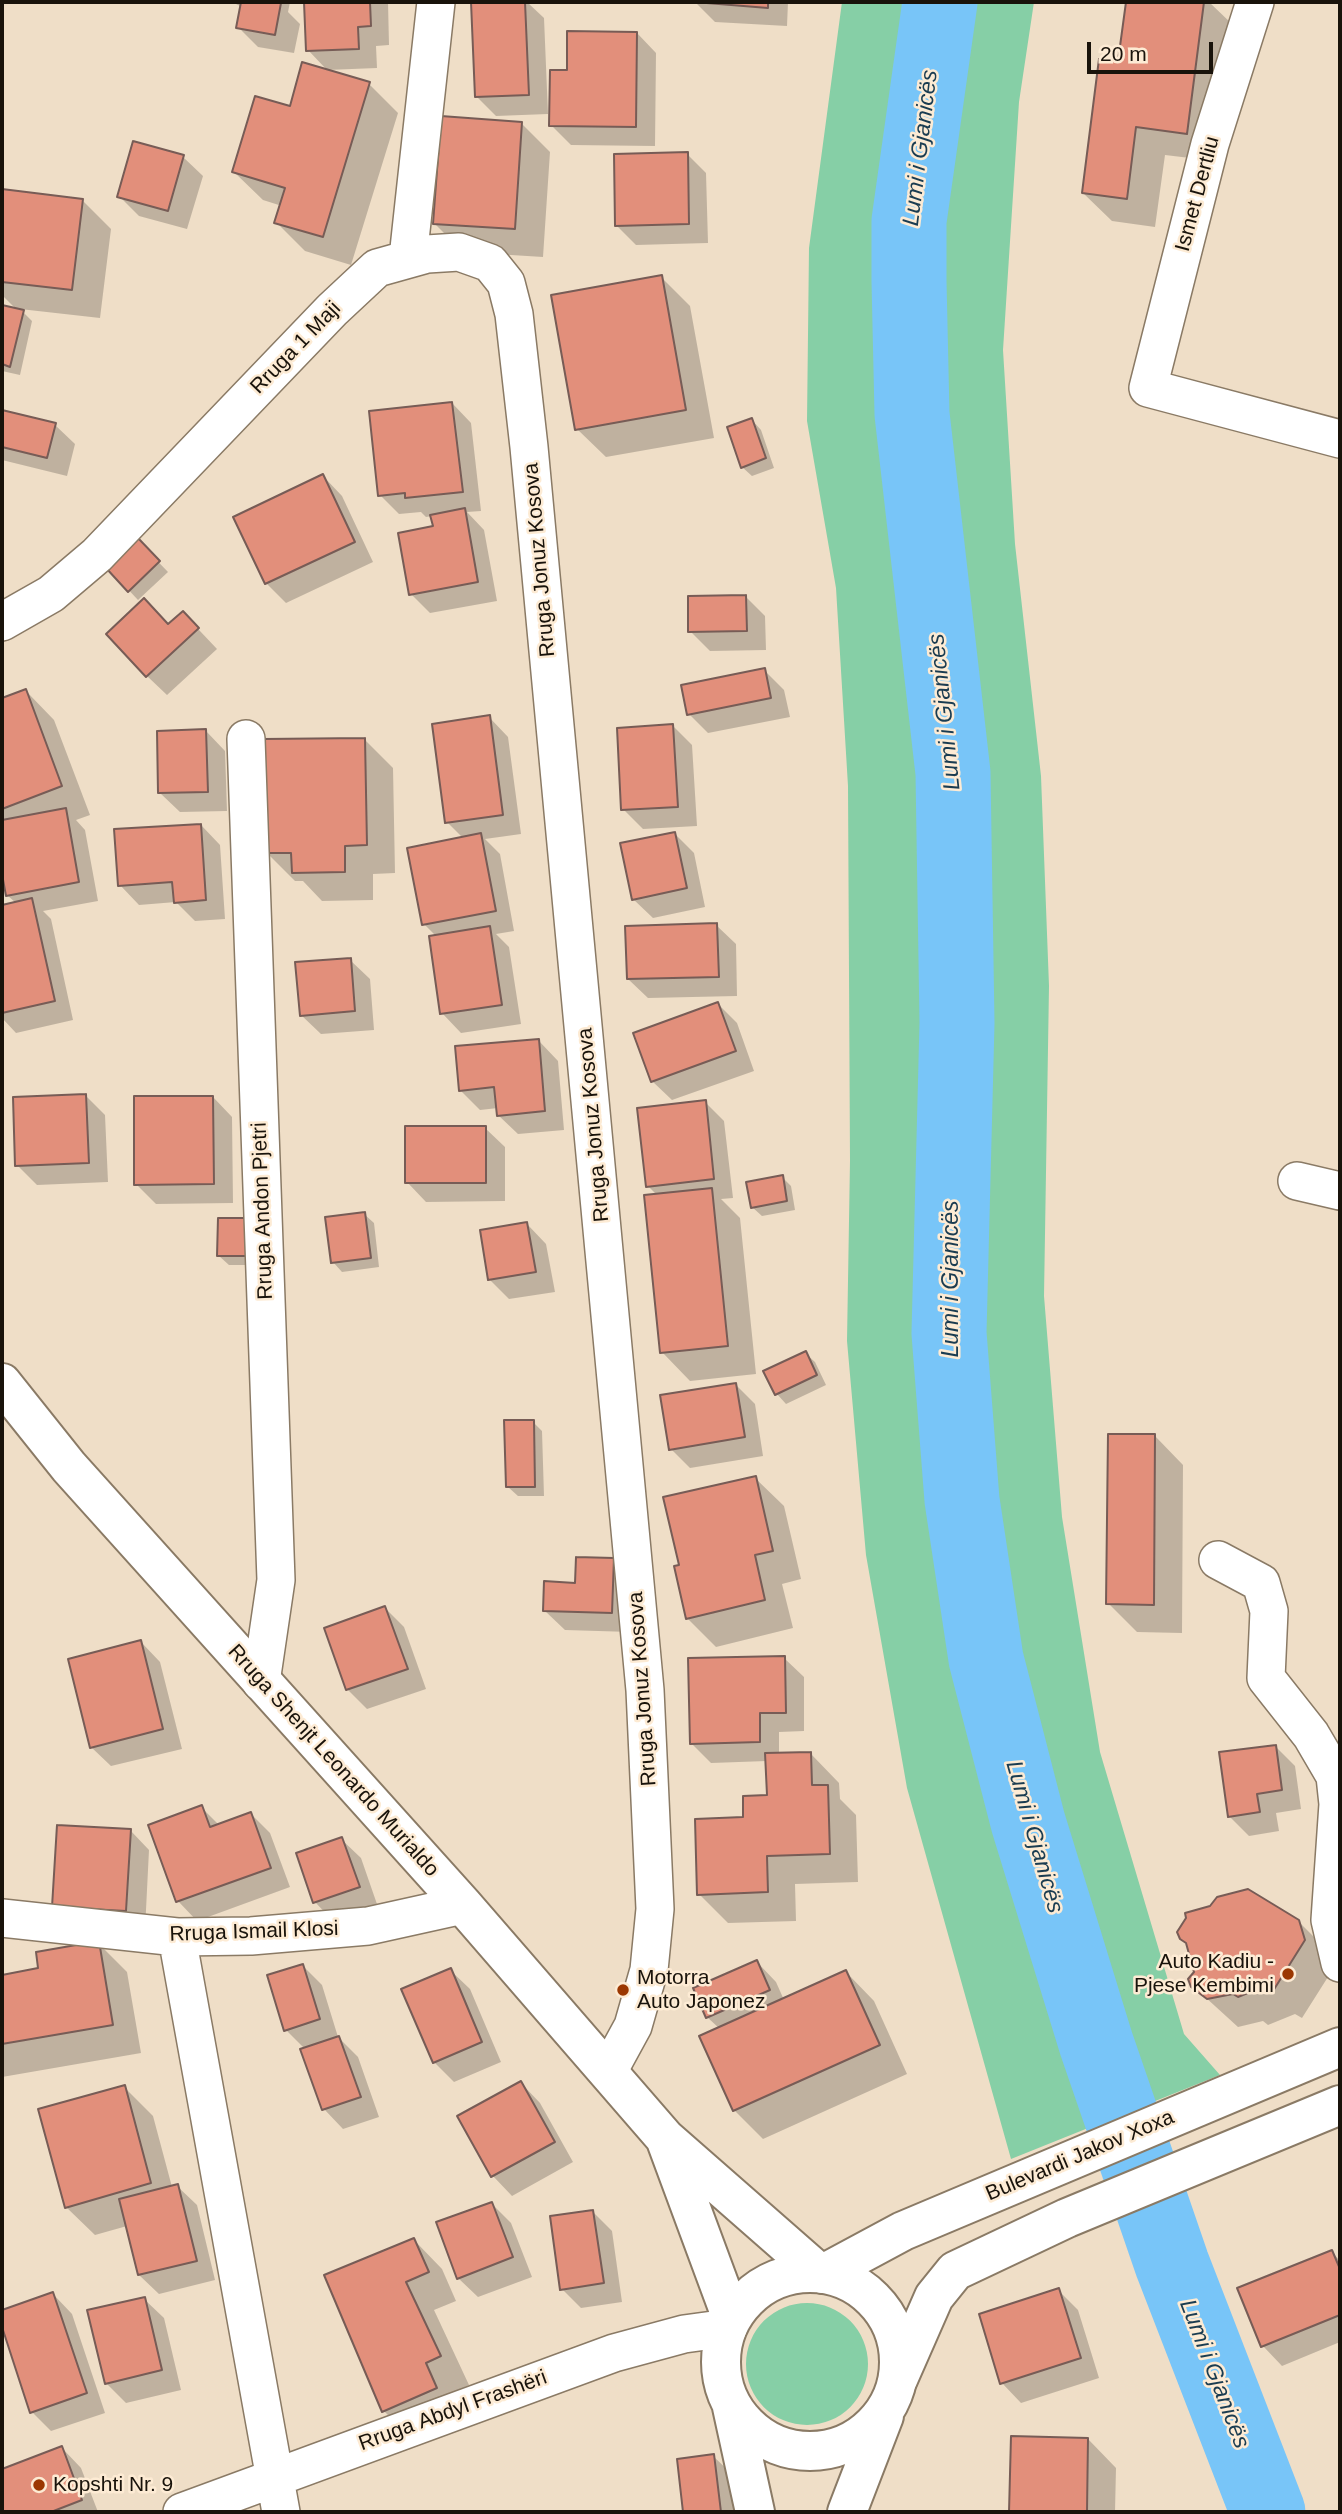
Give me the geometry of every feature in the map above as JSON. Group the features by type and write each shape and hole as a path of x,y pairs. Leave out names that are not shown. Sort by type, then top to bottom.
{"main road":[{"name":"Rruga Shenjt Leonardo Murialdo","path":"2,1383 69,1466 463,1905 609,2070 665,2138 821,2274"},
{"name":"Bulevardi Jakov Xoxa","path":"821,2274 903,2231 1340,2047"},
{"path":"847,2512 894,2390 934,2297 955,2271 1067,2218 1340,2105"},
{"name":"Rruga Shenjt Leonardo Murialdo","path":"665,2138 730,2324"},
{"path":"732,2405 745,2423 761,2437 781,2446 813,2451 854,2440 879,2419 894,2390 898,2345 887,2315 873,2298 855,2284 821,2274 801,2273 769,2283 741,2305 723,2343 722,2375 732,2405 755,2512"}],"street":[{"path":"408,258 436,2"},
{"name":"Ismet Dertliu","path":"1255,2 1210,144 1148,388 1340,439"},
{"name":"Rruga Jonuz Kosova","path":"408,258 459,252 490,263 506,284 516,327 618,1387 643,1676 653,1831 655,1909 649,1970 633,2026 609,2070"},
{"name":"Rruga 1 Maji","path":"2,622 51,594 97,555 354,288 377,268 408,258"},
{"name":"Rruga Andon Pjetri","path":"246,738 276,1580 261,1682"},
{"path":"1297,1181 1340,1191"},
{"path":"1218,1560 1261,1583 1269,1611 1266,1678 1311,1735 1335,1776 1338,1804 1331,1920 1340,1963"},
{"name":"Rruga Ismail Klosi","path":"2,1918 177,1937 368,1926 463,1905"},
{"path":"177,1937 281,2512"},
{"name":"Rruga Abdyl Frashëri","path":"183,2512 614,2353 730,2324"}],"green space":[{"path":"842,2 1034,2 1019,102 1003,350 1015,544 1041,776 1049,986 1044,1296 1062,1517 1100,1752 1184,2034 1220,2075 1011,2159 907,1788 866,1555 847,1341 850,1161 848,786 836,588 807,421 809,248"},
{"path":"807,2303 830,2308 850,2321 863,2341 868,2364 863,2387 850,2407 830,2420 807,2425 784,2420 764,2407 751,2387 746,2364 751,2341 764,2321 784,2308"}],"building":[{"path":"241,2 281,3 275,35 236,28"},
{"path":"304,2 370,2 371,26 358,27 359,49 306,51"},
{"path":"471,2 525,2 529,95 475,97"},
{"path":"694,2 768,2 768,8"},
{"path":"1126,2 1204,2 1187,134 1136,127 1127,199 1082,193 1099,59 1118,61"},
{"path":"567,31 637,32 636,127 549,126 550,70 567,70"},
{"path":"302,62 370,82 323,237 274,223 285,188 232,172 255,96 290,106"},
{"path":"441,116 522,122 515,229 433,224"},
{"path":"133,141 184,155 168,211 117,197"},
{"path":"688,152 689,224 615,226 614,154"},
{"path":"2,189 83,199 72,290 2,282"},
{"path":"662,275 686,410 575,430 551,295"},
{"path":"2,305 24,310 10,367 2,364"},
{"path":"452,402 463,492 405,498 405,493 378,496 369,411"},
{"path":"2,410 56,423 47,458 2,447"},
{"path":"752,418 766,458 741,468 727,427"},
{"path":"323,474 355,542 265,584 233,517"},
{"path":"465,508 478,582 409,595 398,533 433,526 430,515"},
{"path":"138,538 160,561 128,592 106,568"},
{"path":"746,595 747,631 688,632 688,596"},
{"path":"144,598 168,624 183,611 199,628 146,677 106,634"},
{"path":"765,668 771,698 687,715 681,685"},
{"path":"26,689 62,786 2,809 2,698"},
{"path":"490,715 503,815 445,823 432,724"},
{"path":"673,724 678,807 621,810 617,728"},
{"path":"206,729 208,792 158,793 157,731"},
{"path":"365,738 367,845 345,846 345,872 292,873 291,853 264,853 263,739"},
{"path":"66,808 79,882 6,896 2,874 2,820"},
{"path":"201,824 206,900 174,903 172,882 118,886 114,829"},
{"path":"675,832 687,888 632,900 620,843"},
{"path":"481,833 496,911 422,925 407,848"},
{"path":"32,898 55,1001 2,1013 2,905"},
{"path":"717,923 719,977 627,979 625,926"},
{"path":"490,926 502,1005 440,1014 429,936"},
{"path":"351,958 355,1011 300,1016 295,962"},
{"path":"718,1002 736,1051 651,1082 633,1033"},
{"path":"539,1039 545,1111 497,1116 494,1087 459,1091 455,1046"},
{"path":"86,1094 89,1163 15,1166 13,1097"},
{"path":"134,1096 213,1096 214,1184 134,1185"},
{"path":"706,1100 714,1179 646,1187 637,1108"},
{"path":"405,1126 486,1126 486,1183 405,1183"},
{"path":"783,1175 787,1201 751,1208 746,1182"},
{"path":"712,1188 728,1346 660,1353 644,1195"},
{"path":"365,1212 371,1258 331,1263 325,1217"},
{"path":"218,1218 251,1218 251,1256 217,1256"},
{"path":"527,1222 536,1272 488,1280 480,1230"},
{"path":"806,1351 817,1375 775,1395 763,1371"},
{"path":"736,1383 745,1437 669,1450 660,1395"},
{"path":"504,1420 534,1420 535,1487 506,1487"},
{"path":"1108,1434 1155,1434 1154,1605 1106,1604"},
{"path":"756,1476 773,1551 755,1555 765,1600 686,1619 674,1566 679,1565 663,1497"},
{"path":"576,1557 614,1558 612,1613 543,1611 544,1581 575,1583"},
{"path":"385,1606 408,1669 346,1690 324,1628"},
{"path":"141,1640 163,1729 90,1748 68,1659"},
{"path":"785,1656 786,1713 760,1713 760,1742 690,1744 688,1658"},
{"path":"1276,1745 1282,1790 1257,1794 1260,1812 1228,1817 1219,1752"},
{"path":"811,1752 812,1785 828,1785 830,1854 767,1856 768,1892 697,1895 695,1819 743,1817 743,1796 767,1795 765,1753"},
{"path":"202,1805 210,1827 251,1812 271,1868 176,1902 148,1825"},
{"path":"57,1825 131,1829 126,1911 52,1907"},
{"path":"342,1837 360,1887 313,1903 296,1853"},
{"path":"1248,1889 1299,1920 1305,1940 1273,1991 1265,1986 1238,1997 1233,1994 1207,1999 1191,1987 1188,1979 1194,1972 1186,1943 1180,1939 1177,1932 1186,1918 1185,1913 1210,1906 1217,1897"},
{"path":"99,1941 113,2025 2,2044 2,1975 38,1968 36,1952"},
{"path":"757,1960 770,1990 706,2018 693,1988"},
{"path":"303,1964 320,2019 284,2031 267,1975"},
{"path":"451,1968 482,2042 433,2063 401,1989"},
{"path":"846,1970 880,2045 733,2111 699,2036"},
{"path":"339,2036 361,2097 322,2110 300,2049"},
{"path":"521,2081 555,2142 491,2177 457,2116"},
{"path":"125,2085 151,2183 65,2208 38,2109"},
{"path":"178,2184 197,2261 138,2275 119,2199"},
{"path":"492,2202 513,2257 457,2279 436,2222"},
{"path":"593,2210 604,2283 560,2290 550,2216"},
{"path":"414,2238 429,2272 406,2282 441,2356 426,2363 437,2388 382,2412 324,2275"},
{"path":"1332,2250 1340,2269 1340,2315 1261,2347 1237,2288"},
{"path":"1059,2288 1081,2358 1000,2384 979,2314"},
{"path":"53,2292 87,2393 30,2413 2,2327 2,2310"},
{"path":"145,2297 162,2370 105,2384 87,2310"},
{"path":"1011,2436 1088,2438 1087,2512 1009,2512"},
{"name":"Kopshti Nr. 9","path":"62,2446 82,2500 51,2512 2,2512 2,2469"},
{"path":"714,2454 721,2512 683,2512 677,2459"}],"waterway":[{"name":"Lumi i Gjanicës","path":"940,2 909,221 909,281 912,414 953,773 957,1023 949,1333 962,1500 986,1659 1028,1822 1096,2043 1172,2264 1268,2512"}],"place":[{"name":"Auto Kadiu - Pjese Kembimi","path":"1288,1974"},
{"name":"Motorra Auto Japonez","path":"623,1990"},
{"name":"Kopshti Nr. 9","path":"39,2485"}]}
